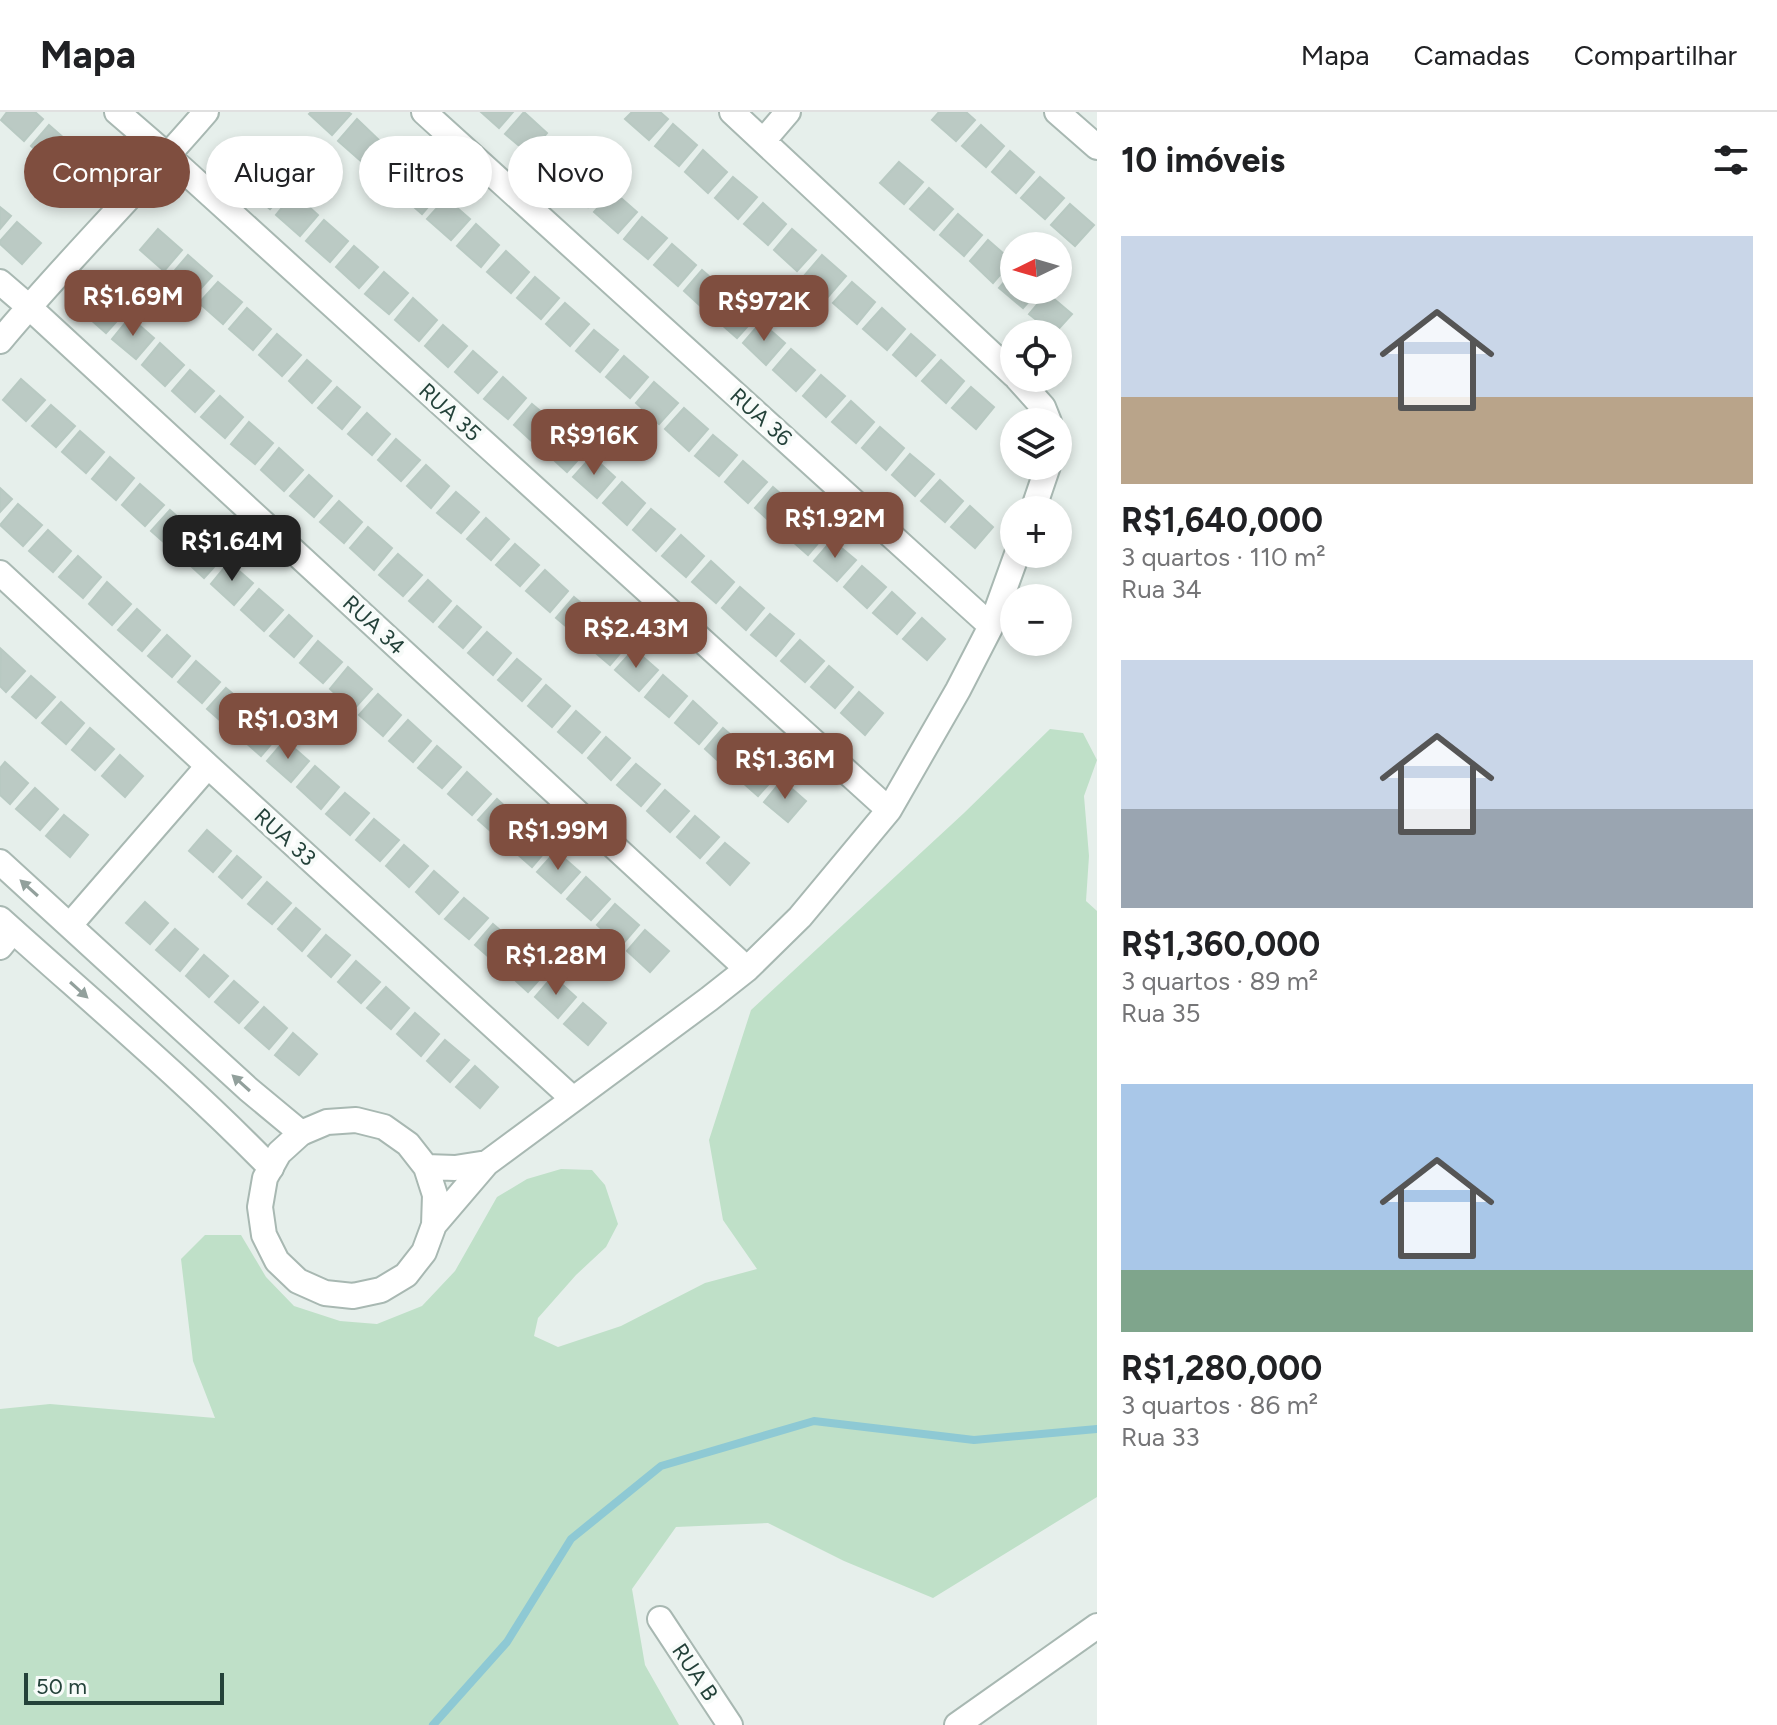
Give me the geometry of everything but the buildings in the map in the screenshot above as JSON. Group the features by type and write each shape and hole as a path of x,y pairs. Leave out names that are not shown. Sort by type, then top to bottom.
{"street":[{"name":"RUA 35","path":"117,112 145,136"},
{"path":"185,136 206,112"},
{"name":"RUA 36","path":"424,112 991,626"},
{"path":"732,112 1000,362"},
{"path":"764,140 788,112"},
{"path":"1057,112 1097,147"},
{"name":"RUA 35","path":"190,176 889,810"},
{"path":"0,341 120,208"},
{"name":"RUA 34","path":"0,282 747,969"},
{"path":"1029,392 1043,408"},
{"path":"434,1225 487,1163 709,999 747,969 800,917 889,810 991,626 1012,568"},
{"name":"RUA 33","path":"0,573 572,1098"},
{"path":"70,925 208,766"},
{"path":"0,862 248,1089 301,1133"},
{"path":"4,933 223,1121 271,1168"},
{"path":"356,1120 384,1127 408,1144 426,1167 435,1195 434,1225 424,1252 406,1275 381,1290 353,1296 325,1293 298,1281 277,1261 264,1235 260,1207 265,1178 279,1153 301,1133 327,1122 356,1120"},
{"path":"426,1167 455,1168 487,1163"},
{"name":"RUA B","path":"660,1619 730,1725"},
{"path":"957,1725 1097,1626"}],"green space":[{"path":"1050,729 1083,733 1097,760 1084,796 1089,856 1086,901 1097,911 1097,1497 933,1598 844,1561 768,1523 676,1527 632,1589 645,1665 679,1725 0,1725 0,1409 50,1404 215,1418 193,1361 181,1259 205,1235 241,1235 266,1277 294,1306 340,1321 377,1324 422,1306 455,1271 497,1197 527,1179 561,1169 592,1170 605,1185 618,1224 606,1247 538,1318 534,1336 558,1347 621,1326 705,1283 757,1269 723,1220 709,1140 751,1010"}],"waterway":[{"path":"433,1725 507,1642 571,1539 661,1466 814,1421 974,1440 1097,1429"}]}
